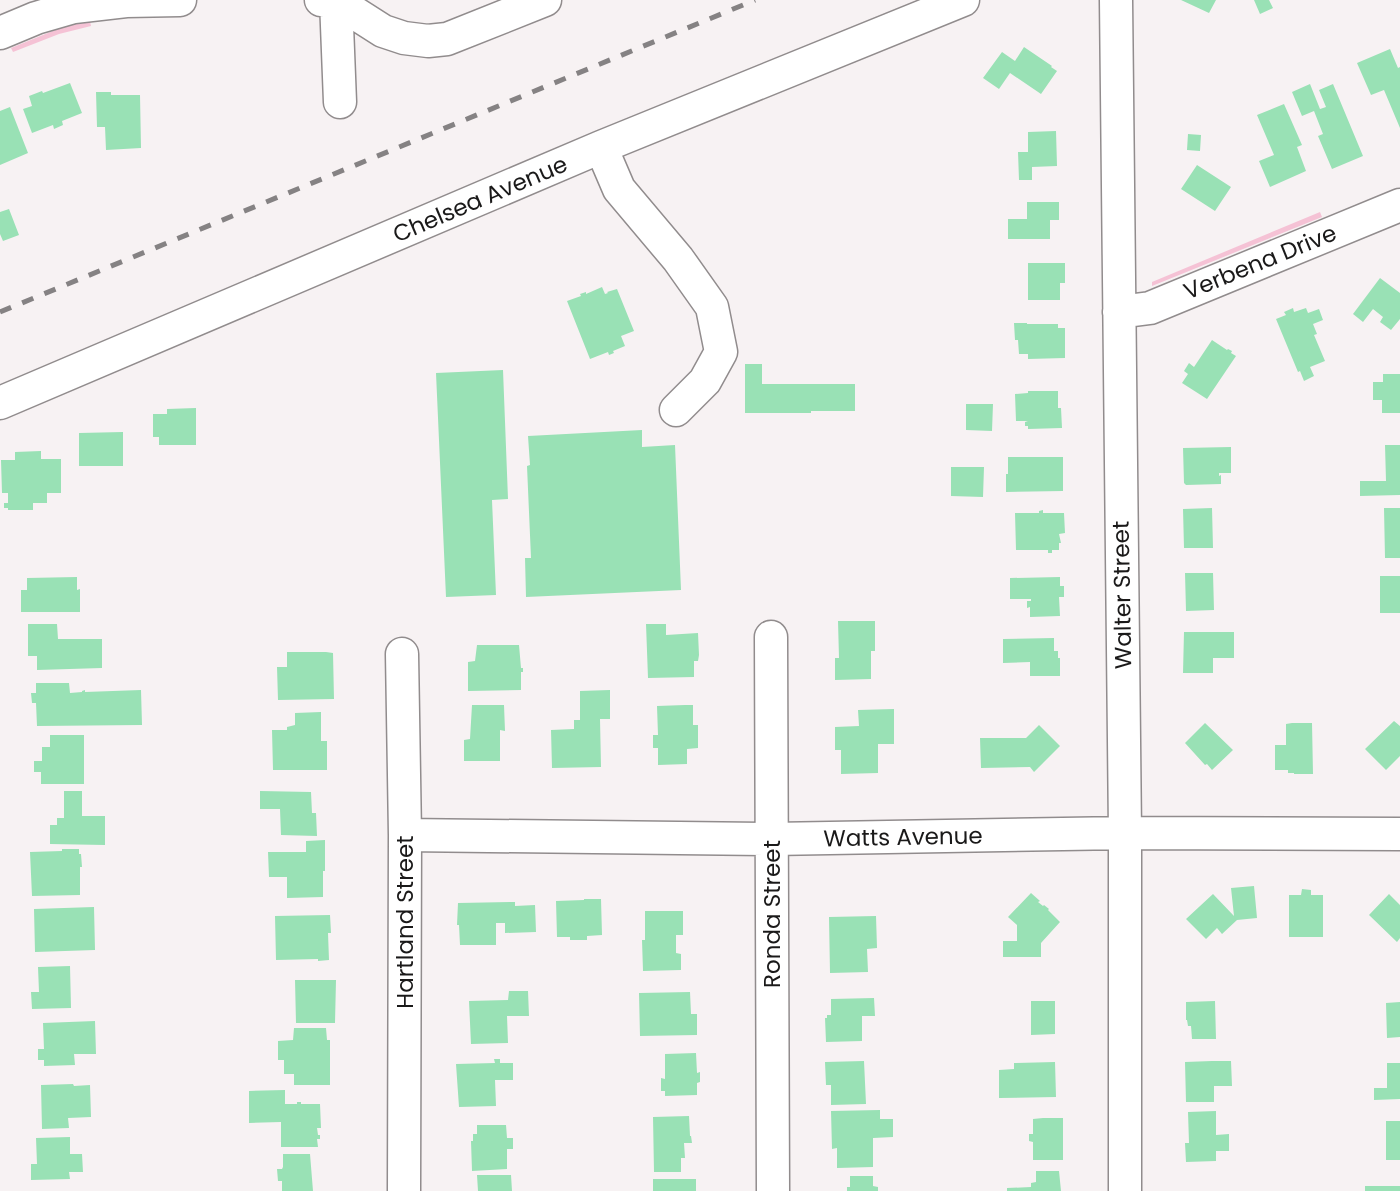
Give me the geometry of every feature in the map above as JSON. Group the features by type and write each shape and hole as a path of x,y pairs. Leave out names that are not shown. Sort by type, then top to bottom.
{"street":[{"path":"0,33 73,3 180,0"},
{"path":"331,0 383,31 404,38 428,41 447,39 545,0"},
{"path":"331,0 340,102"},
{"name":"Chelsea Avenue","path":"0,403 601,147 963,0"},
{"name":"Walter Street","path":"1116,0 1125,833 1125,1191"},
{"path":"601,147 619,189 678,259 712,307 721,352 705,381 676,410"},
{"name":"Verbena Drive","path":"1119,312 1150,308 1400,205"},
{"name":"Ronda Street","path":"771,637 773,1191"},
{"name":"Hartland Street","path":"402,653 405,835 404,1191"},
{"name":"Watts Avenue","path":"405,835 772,839 1125,833 1400,834"}],"shaded area":[{"path":"90,21 91,26 59,34 13,52 11,48 65,26"},
{"path":"1320,212 1322,217 1152,286 1152,282"}],"building":[{"path":"1181,0 1216,0 1209,13"},
{"path":"1254,0 1269,0 1273,8 1260,14"},
{"path":"1024,47 1057,71 1041,94 1010,73 999,89 983,78 1002,52 1015,61"},
{"path":"1390,49 1398,68 1400,67 1400,128 1384,90 1371,95 1357,63"},
{"path":"70,83 82,113 62,121 63,125 54,129 53,125 32,133 23,109 32,106 29,96"},
{"path":"1310,84 1320,109 1326,107 1319,90 1333,84 1363,156 1332,169 1318,136 1323,134 1314,111 1302,116 1292,92"},
{"path":"96,92 140,95 141,148 106,150 105,127 97,127"},
{"path":"1284,104 1302,145 1297,147 1306,171 1270,187 1259,161 1274,155 1257,115"},
{"path":"10,107 28,153 0,165 0,111"},
{"path":"1056,131 1057,166 1032,167 1032,180 1019,180 1018,152 1028,152 1028,132"},
{"path":"1188,134 1201,135 1200,151 1187,150"},
{"path":"1197,165 1231,187 1215,211 1181,189"},
{"path":"1027,202 1059,202 1059,220 1050,220 1050,239 1008,239 1008,219 1027,219"},
{"path":"9,209 19,235 3,241 0,234 0,212"},
{"path":"1028,263 1065,263 1065,283 1060,283 1060,300 1028,300"},
{"path":"1380,278 1400,293 1400,319 1391,330 1380,322 1383,317 1373,309 1363,322 1353,314"},
{"path":"602,287 605,294 617,289 634,331 621,336 625,346 613,351 614,353 609,355 608,352 590,359 567,301"},
{"path":"1293,308 1294,312 1306,308 1308,313 1319,309 1323,320 1313,324 1317,334 1314,335 1325,361 1310,367 1314,376 1304,381 1276,319"},
{"path":"1014,323 1058,324 1058,328 1065,328 1065,358 1028,359 1028,354 1019,354"},
{"path":"1212,340 1236,356 1207,399 1182,383 1188,374 1184,371 1189,363 1194,367"},
{"path":"745,364 762,364 762,384 855,384 855,411 745,413"},
{"path":"503,370 508,499 492,500 496,595 446,597 436,373"},
{"path":"1383,374 1400,374 1400,413 1382,413 1382,400 1373,400 1373,382 1383,382"},
{"path":"1058,391 1062,428 1028,429 1025,422 1028,421 1016,421 1015,394"},
{"path":"966,404 993,404 992,431 966,430"},
{"path":"196,408 196,445 159,445 159,437 153,437 153,414 167,414 167,409"},
{"path":"642,430 642,447 675,445 681,590 526,597 525,558 531,558 528,436"},
{"path":"123,432 123,466 79,466 79,433"},
{"path":"1385,445 1400,445 1400,495 1360,496 1360,481 1386,481"},
{"path":"1231,447 1231,473 1219,473 1221,484 1184,483 1183,448"},
{"path":"41,451 41,459 61,459 61,493 47,493 47,503 33,503 33,510 4,508 4,503 8,503 8,493 2,493 1,460 15,460 15,452"},
{"path":"1008,457 1063,457 1063,491 1006,492"},
{"path":"951,467 984,467 983,497 951,496"},
{"path":"1212,508 1213,548 1184,548 1183,509"},
{"path":"1384,508 1400,508 1400,558 1385,558"},
{"path":"1043,510 1043,513 1064,513 1065,533 1059,534 1059,550 1048,553 1048,550 1016,550 1015,513 1039,513"},
{"path":"1185,573 1213,573 1214,610 1186,611"},
{"path":"1380,576 1400,576 1400,613 1380,613"},
{"path":"77,577 80,612 21,612 21,590 27,590 27,578"},
{"path":"1060,577 1060,586 1064,586 1064,597 1059,597 1060,616 1030,617 1027,601 1031,599 1010,599 1010,578"},
{"path":"838,621 875,621 871,679 835,680 835,658 839,658"},
{"path":"28,624 57,624 58,639 102,639 102,668 37,670 37,656 28,656"},
{"path":"646,624 666,624 666,635 698,633 699,655 698,661 694,661 694,677 648,678"},
{"path":"1184,632 1234,632 1234,658 1213,658 1213,673 1183,673"},
{"path":"1054,638 1054,651 1058,651 1060,658 1060,676 1030,676 1030,662 1003,663 1003,639"},
{"path":"477,645 519,645 523,668 521,690 468,691 468,662 475,661"},
{"path":"287,652 333,653 334,699 278,700 277,667 287,667"},
{"path":"36,683 69,683 70,693 85,690 141,690 142,725 37,726 36,703 32,703 31,693 36,693"},
{"path":"610,690 610,719 600,719 601,767 552,768 551,730 574,729 574,720 580,720 580,691"},
{"path":"472,705 504,705 505,731 500,730 500,761 464,761 464,740 470,739"},
{"path":"693,705 693,725 698,725 698,748 687,749 687,764 658,765 658,748 653,748 653,735 658,735 657,706"},
{"path":"894,709 894,744 878,744 878,773 841,774 841,750 835,750 835,727 859,726 858,710"},
{"path":"321,712 321,741 327,741 327,770 273,770 272,730 287,730 287,727 295,725 295,713"},
{"path":"1394,721 1400,726 1400,756 1386,770 1365,749"},
{"path":"1205,723 1233,750 1212,770 1185,743"},
{"path":"1312,723 1313,774 1275,770 1275,745 1286,745 1286,724"},
{"path":"1039,725 1060,746 1034,772 1030,767 981,768 980,738 1026,738"},
{"path":"50,735 84,735 84,784 41,784 41,772 34,772 34,761 42,761 42,747 50,747"},
{"path":"64,791 82,791 82,816 105,816 105,845 50,844 50,825 57,825 57,818 64,818"},
{"path":"260,791 311,792 312,813 316,813 317,836 281,835 280,809 260,809"},
{"path":"325,840 323,897 287,898 287,877 269,877 268,852 306,852 306,841"},
{"path":"79,849 81,854 80,895 32,896 30,852"},
{"path":"1254,886 1257,918 1237,920 1222,934 1217,928 1206,939 1186,919 1213,894 1234,916 1231,888"},
{"path":"1302,889 1311,890 1311,895 1323,895 1323,937 1289,937 1289,895 1301,895"},
{"path":"1031,893 1060,922 1041,943 1041,957 1003,957 1003,941 1017,941 1017,925 1008,917"},
{"path":"1389,894 1400,905 1400,938 1397,942 1369,915"},
{"path":"601,899 602,935 587,936 587,940 557,937 556,901"},
{"path":"515,902 515,906 535,905 536,932 505,933 505,923 496,923 496,945 460,945 458,903"},
{"path":"94,907 95,950 35,952 34,909"},
{"path":"645,911 683,911 683,935 676,935 676,953 681,954 681,970 643,971"},
{"path":"330,915 329,960 276,960 275,916"},
{"path":"876,916 877,948 867,949 868,972 830,973 829,917"},
{"path":"70,966 71,1008 32,1009 31,992 39,992 38,967"},
{"path":"295,980 336,980 335,1023 296,1023"},
{"path":"509,991 528,991 529,1016 507,1016 508,1043 471,1044 469,1001 508,1000"},
{"path":"690,992 691,1014 697,1014 697,1035 640,1036 639,993"},
{"path":"874,998 875,1016 862,1016 862,1041 826,1042 825,1018 831,1015 831,999"},
{"path":"1031,1001 1055,1001 1055,1034 1031,1035"},
{"path":"1215,1001 1216,1039 1192,1039 1191,1026 1188,1026 1186,1020 1186,1002"},
{"path":"1400,1002 1400,1037 1387,1038 1386,1003"},
{"path":"95,1021 96,1054 74,1054 75,1065 44,1066 44,1060 38,1060 38,1049 44,1049 43,1023"},
{"path":"294,1028 326,1028 327,1040 330,1040 330,1085 294,1085 294,1074 284,1074 284,1060 278,1060 278,1041 293,1040"},
{"path":"696,1053 697,1073 700,1072 697,1095 665,1096 665,1091 661,1091 661,1078 665,1079 665,1054"},
{"path":"494,1059 500,1059 500,1063 513,1063 513,1080 495,1080 496,1106 459,1107 456,1064 495,1063"},
{"path":"864,1061 866,1104 831,1105 831,1085 826,1085 825,1062"},
{"path":"1231,1061 1232,1086 1214,1086 1214,1102 1186,1102 1185,1062"},
{"path":"1055,1062 1056,1097 999,1098 999,1070 1014,1069 1014,1063"},
{"path":"1387,1063 1400,1063 1400,1099 1374,1100 1374,1088 1387,1088"},
{"path":"41,1085 90,1085 91,1117 68,1118 69,1128 42,1129"},
{"path":"285,1090 285,1104 320,1104 321,1128 317,1128 320,1135 320,1139 317,1139 318,1147 281,1147 281,1122 249,1123 249,1091"},
{"path":"880,1110 880,1119 893,1119 893,1137 873,1138 873,1167 837,1168 837,1148 832,1149 831,1111"},
{"path":"1216,1111 1216,1135 1229,1134 1229,1151 1216,1151 1216,1161 1186,1162 1185,1143 1189,1143 1188,1112"},
{"path":"689,1116 692,1143 684,1143 685,1158 681,1158 681,1172 654,1172 653,1117"},
{"path":"1063,1118 1063,1160 1033,1160 1033,1142 1029,1141 1029,1134 1033,1134 1033,1119"},
{"path":"1386,1121 1400,1121 1400,1160 1386,1160"},
{"path":"477,1125 506,1125 507,1138 513,1138 513,1149 507,1149 507,1169 472,1171 471,1141 473,1134 477,1134"},
{"path":"70,1137 70,1154 82,1154 83,1172 69,1172 70,1179 31,1180 31,1164 37,1164 36,1138"},
{"path":"283,1154 310,1154 313,1191 282,1191 282,1181 278,1181 277,1169 283,1167"},
{"path":"1036,1171 1059,1171 1061,1191 1007,1191 1007,1188 1031,1187 1031,1183 1036,1182"},
{"path":"477,1175 511,1175 512,1191 478,1191"},
{"path":"850,1176 873,1176 873,1186 878,1187 878,1191 847,1191 847,1187 850,1187"},
{"path":"653,1179 696,1179 696,1191 653,1191"},
{"path":"1365,1186 1400,1186 1400,1191 1365,1191"}],"railway":[{"path":"0,312 755,0"}]}
